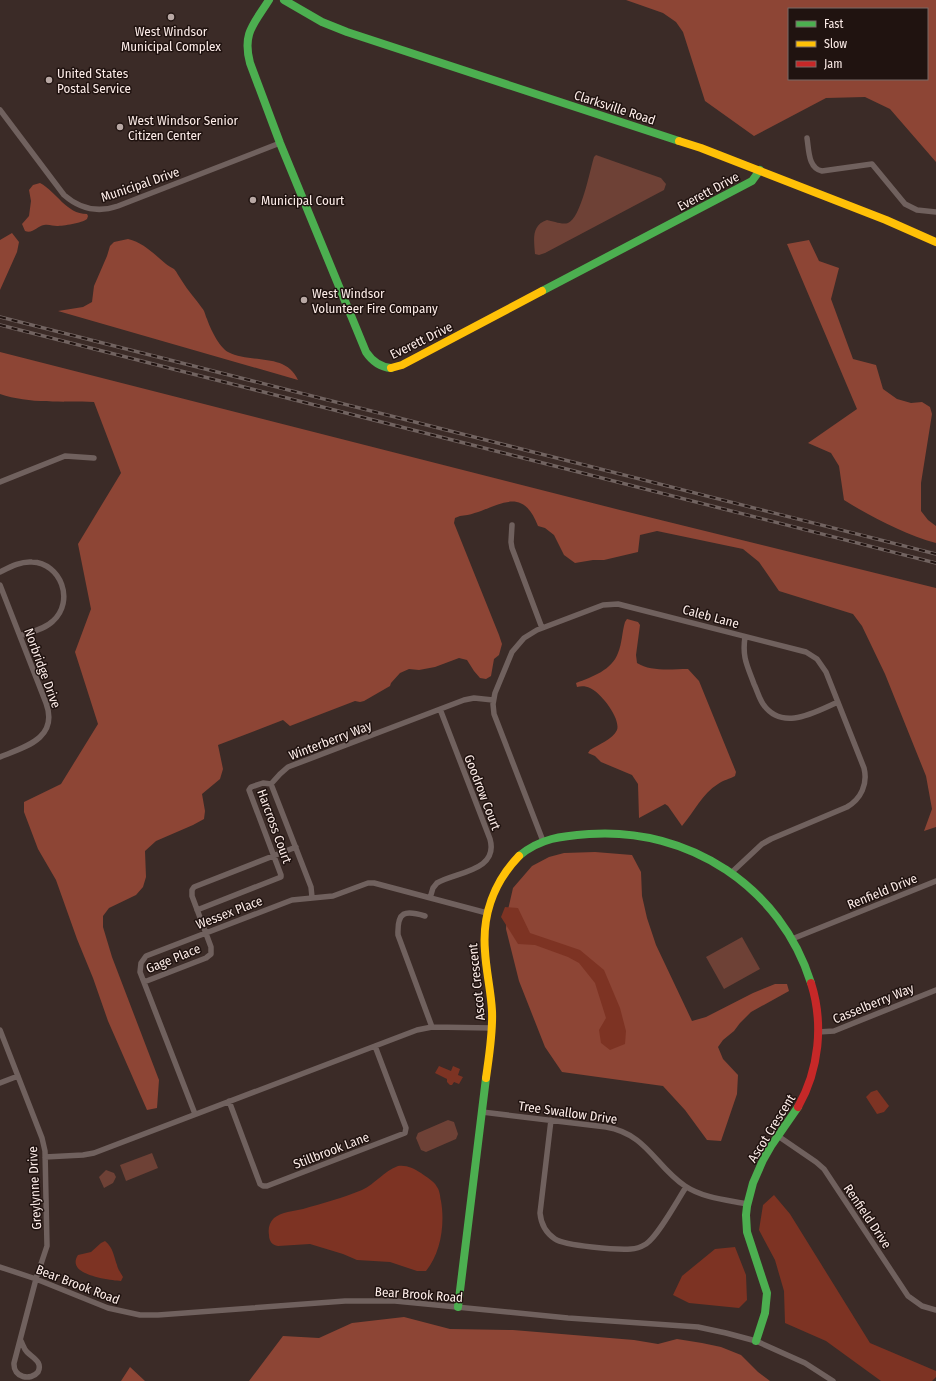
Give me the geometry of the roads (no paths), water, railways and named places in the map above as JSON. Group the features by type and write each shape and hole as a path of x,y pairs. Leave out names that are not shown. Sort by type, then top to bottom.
{"street":[{"name":"Everett Drive","path":"269,0 249,32 246,48 250,63 280,143 330,266 338,282 366,352 375,364 391,368 402,365 752,181 760,170"},
{"name":"Clarksville Road","path":"284,0 322,22 347,32 658,133 760,170 886,220 936,242"},
{"name":"Municipal Drive","path":"0,110 64,195 76,205 98,210 108,210 280,143"},
{"path":"807,138 812,164 818,170 822,171 872,164 905,204 917,210 936,212"},
{"path":"0,482 65,456 94,458"},
{"path":"512,525 512,548 542,628"},
{"path":"0,572 23,563 37,563 52,570 62,584 64,591 64,602 57,617 46,626 20,636"},
{"name":"Norbridge Drive","path":"0,585 48,706 48,720 43,734 35,742 0,757"},
{"name":"Caleb Lane","path":"493,700 516,647 526,636 542,628 603,605 614,604 803,652 815,657 825,669 865,771 865,783 860,796 847,807 768,840 731,873"},
{"path":"745,637 745,661 761,700 766,708 773,713 783,718 795,718 838,702"},
{"name":"Winterberry Way","path":"271,784 288,767 440,709 471,698 493,700"},
{"path":"493,700 495,716 543,841"},
{"name":"Goodrow Court","path":"430,898 433,888 437,883 480,866 488,857 491,848 490,839 440,709"},
{"name":"Harcross Court","path":"197,910 280,879 281,875 249,790 250,787 262,783 271,784"},
{"path":"271,784 311,887 312,897"},
{"name":"Ascot Crescent","path":"458,1307 492,1028 492,1008 483,951 483,939 487,913 494,892 513,862 528,848 543,841 585,834 608,833 664,842 699,855 731,873 766,902 782,922 802,958 811,982 817,1009 818,1032 816,1057 809,1085 798,1110 770,1148 760,1168 747,1204 746,1222 748,1238 764,1282 767,1298 767,1308 756,1341"},
{"name":"Gage Place","path":"144,982 208,957 211,954 212,950 192,894 195,886 296,847"},
{"name":"Renfield Drive","path":"792,939 936,881"},
{"name":"Wessex Place","path":"195,1114 144,982 140,967 141,962 145,957 206,932 292,900 333,896 364,884 372,883 487,913"},
{"path":"425,916 410,912 403,914 400,919 398,935 432,1027"},
{"name":"Casselberry Way","path":"818,1032 833,1031 936,990"},
{"path":"45,1157 93,1154 417,1030 432,1027 492,1028"},
{"name":"Greylynne Drive","path":"0,1030 42,1138 45,1157 46,1250 36,1279 14,1368 19,1377 30,1379 38,1373 38,1362 36,1358 27,1352 21,1342"},
{"name":"Stillbrook Lane","path":"229,1101 260,1183 264,1186 381,1143 405,1133 406,1129 374,1046"},
{"path":"0,1083 18,1076"},
{"name":"Tree Swallow Drive","path":"482,1112 609,1127 628,1133 643,1144 676,1179 686,1187 702,1194 747,1204"},
{"path":"552,1120 540,1213 546,1230 559,1241 571,1244 626,1249 634,1249 643,1246 654,1236 686,1187"},
{"name":"Renfield Drive","path":"778,1136 822,1168 908,1296 922,1306 936,1310"},
{"name":"Bear Brook Road","path":"0,1267 36,1279 108,1308 140,1315 158,1315 345,1301 395,1301 568,1318 698,1327 726,1332 756,1341 805,1364 833,1381"}],"railway":[{"path":"0,317 936,554"},
{"path":"0,325 936,563"}],"place":[{"name":"West Windsor Municipal Complex","path":"171,17"},
{"name":"United States Postal Service","path":"49,80"},
{"name":"West Windsor Senior Citizen Center","path":"120,127"},
{"name":"Municipal Court","path":"253,200"},
{"name":"West Windsor Volunteer Fire Company","path":"304,300"}]}
